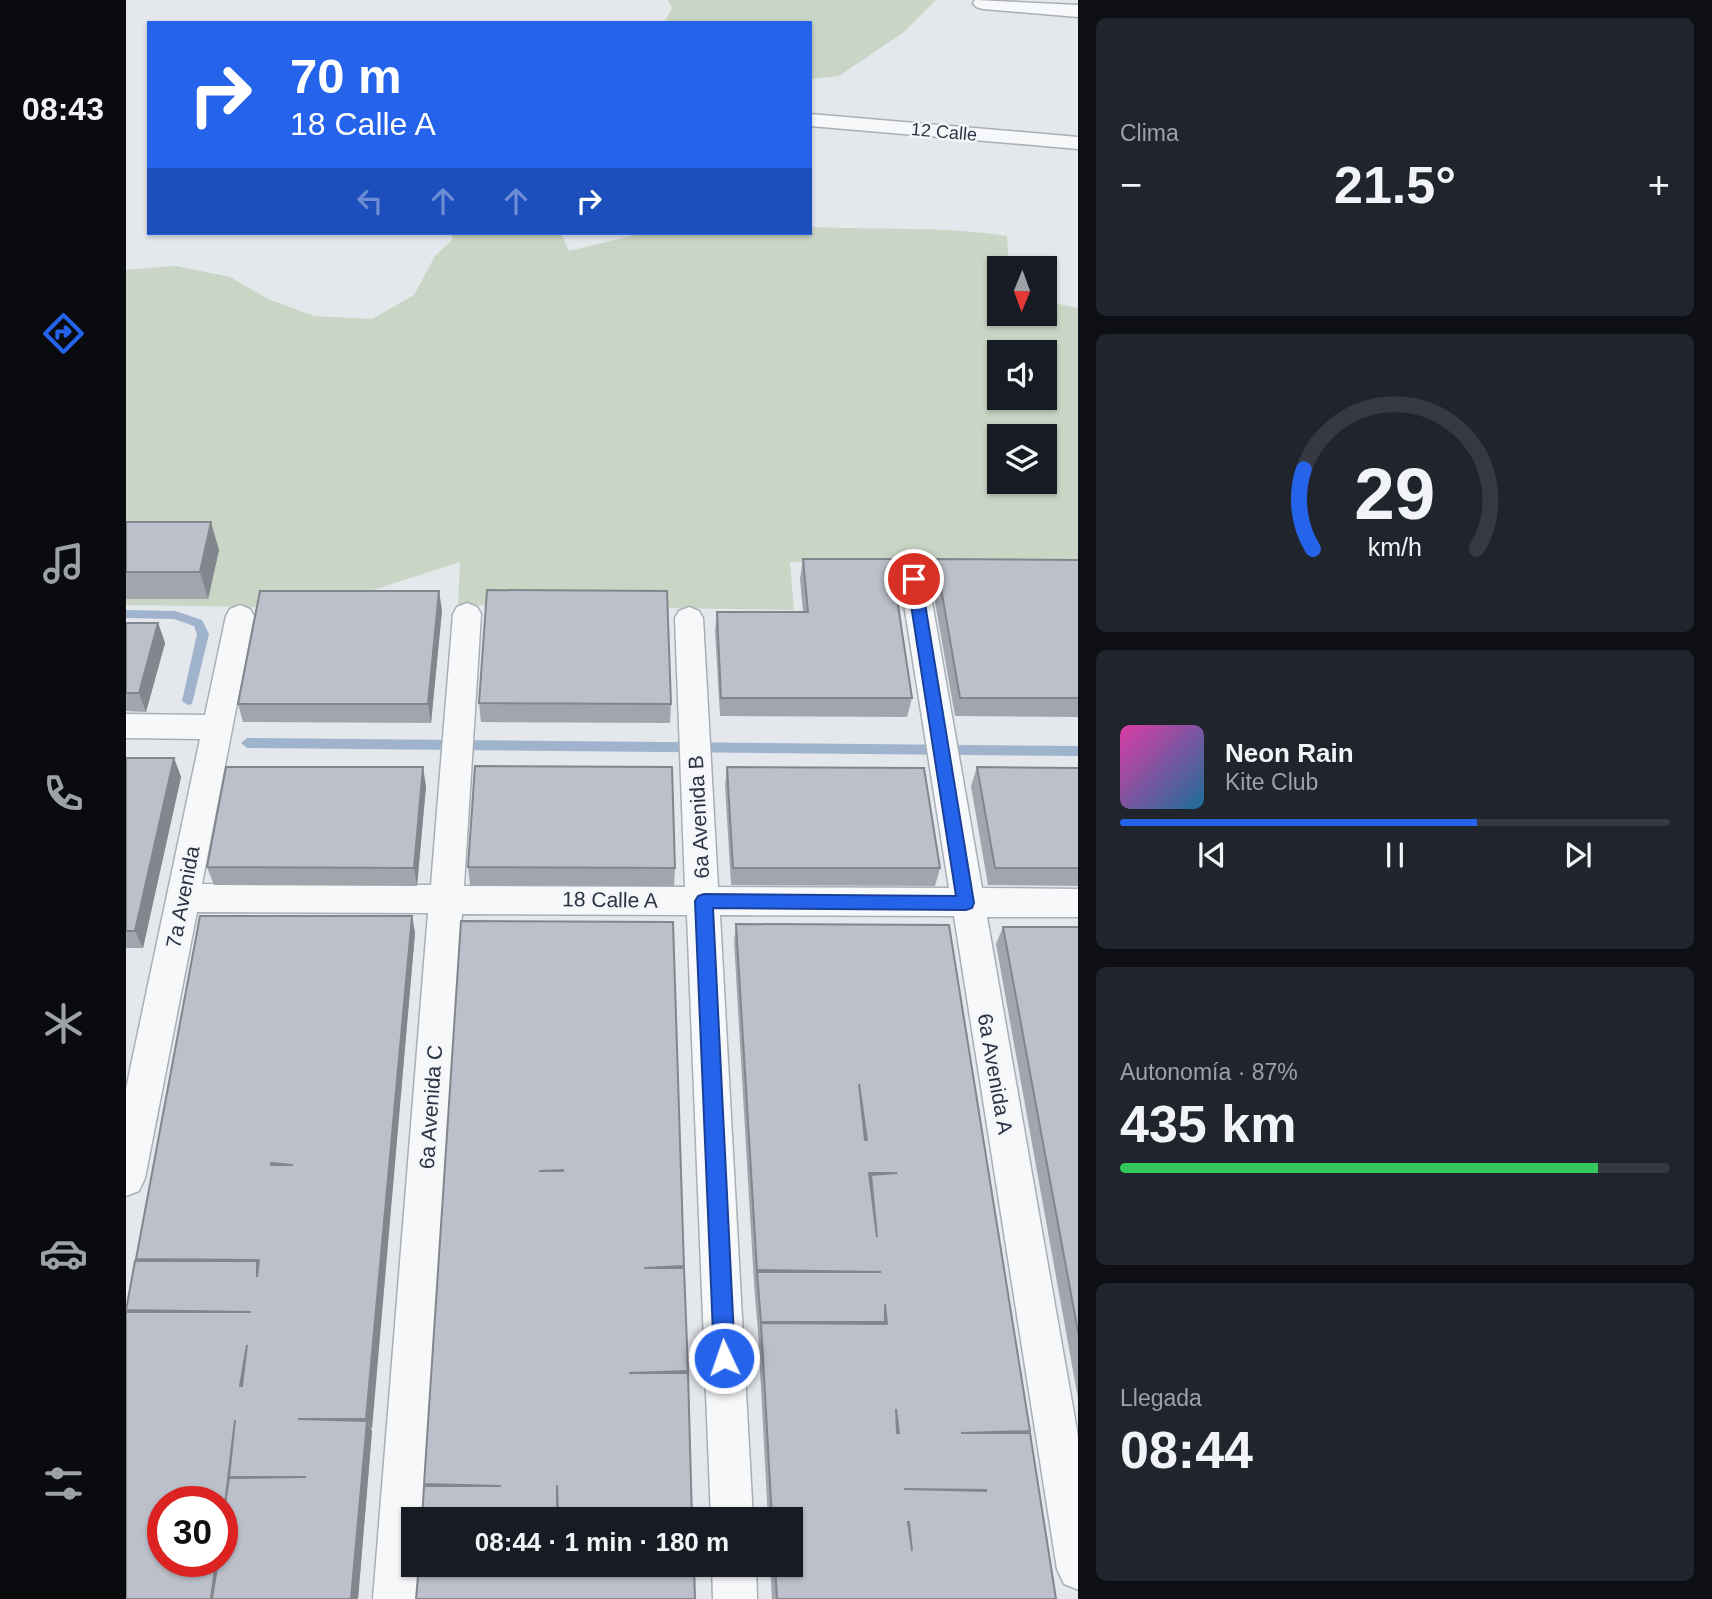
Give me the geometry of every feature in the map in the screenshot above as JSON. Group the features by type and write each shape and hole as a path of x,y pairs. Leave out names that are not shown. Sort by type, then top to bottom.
{"street":[{"path":"983,3 1078,11"},
{"name":"12 Calle","path":"812,120 1078,143"},
{"name":"6a Avenida A","path":"914,579 937,731 1078,1563"},
{"name":"6a Avenida C","path":"395,1599 467,614"},
{"name":"7a Avenida","path":"126,1178 240,616"},
{"name":"6a Avenida B","path":"689,618 731,1507"},
{"path":"126,726 216,727"},
{"name":"18 Calle A","path":"184,898 1078,904"},
{"path":"735,1577 736,1599"}],"green space":[{"path":"668,0 936,0 904,32 839,76 812,79 812,21 665,21 672,8"},
{"path":"812,227 934,230 1007,236 1008,256 987,256 987,326 1057,326 1057,304 1078,308 1078,565 790,562 794,610 458,605 460,562 317,608 126,605 126,270 176,266 230,277 268,299 314,316 372,319 414,295 435,256 452,240 451,235 562,235 569,251 635,235 812,235"}],"building":[{"path":"126,522 211,522 200,572 126,572"},
{"path":"803,559 891,559 912,698 721,698 717,612 808,612"},
{"path":"936,559 1078,560 1078,698 960,698"},
{"path":"487,590 667,591 671,704 479,703"},
{"path":"260,591 439,591 428,704 238,704"},
{"path":"126,623 158,623 139,693 126,693"},
{"path":"126,758 174,758 135,931 126,931"},
{"path":"475,766 672,767 675,868 468,867"},
{"path":"226,767 423,767 414,868 207,867"},
{"path":"727,767 924,768 940,868 733,868"},
{"path":"977,767 1078,768 1078,868 995,868"},
{"path":"200,916 412,916 366,1419 298,1419 367,1421 351,1599 212,1599 215,1577 238,1577 238,1486 228,1486 229,1478 306,1477 229,1477 235,1420 227,1486 147,1486 147,1577 214,1577 211,1599 126,1599 126,1312 251,1312 126,1310 135,1261 257,1261 257,1277 259,1260 136,1259","holes":["247,1345 242,1386 240,1386"]},
{"path":"461,921 673,922 684,1266 644,1268 684,1268 688,1371 629,1373 688,1373 692,1507 558,1507 557,1485 557,1507 423,1507 424,1486 501,1486 424,1484"},
{"path":"736,924 949,925 1030,1431 961,1433 1030,1433 1056,1599 777,1599 776,1577 803,1577 803,1507 771,1507 761,1323 887,1324 885,1304 885,1322 761,1322 757,1272 881,1272 757,1270","holes":["859,1084 867,1140 865,1140","869,1173 897,1173 871,1175 877,1237","904,1489 986,1490 986,1491"]},
{"path":"1003,927 1078,927 1078,1332"},
{"path":"418,1577 694,1577 695,1599 416,1599"}],"waterway":[{"path":"126,614 175,615 198,623 203,634 188,701"},
{"path":"247,743 1078,751"}],"route":[{"path":"724,1358 704,901 966,903 914,579"}]}
